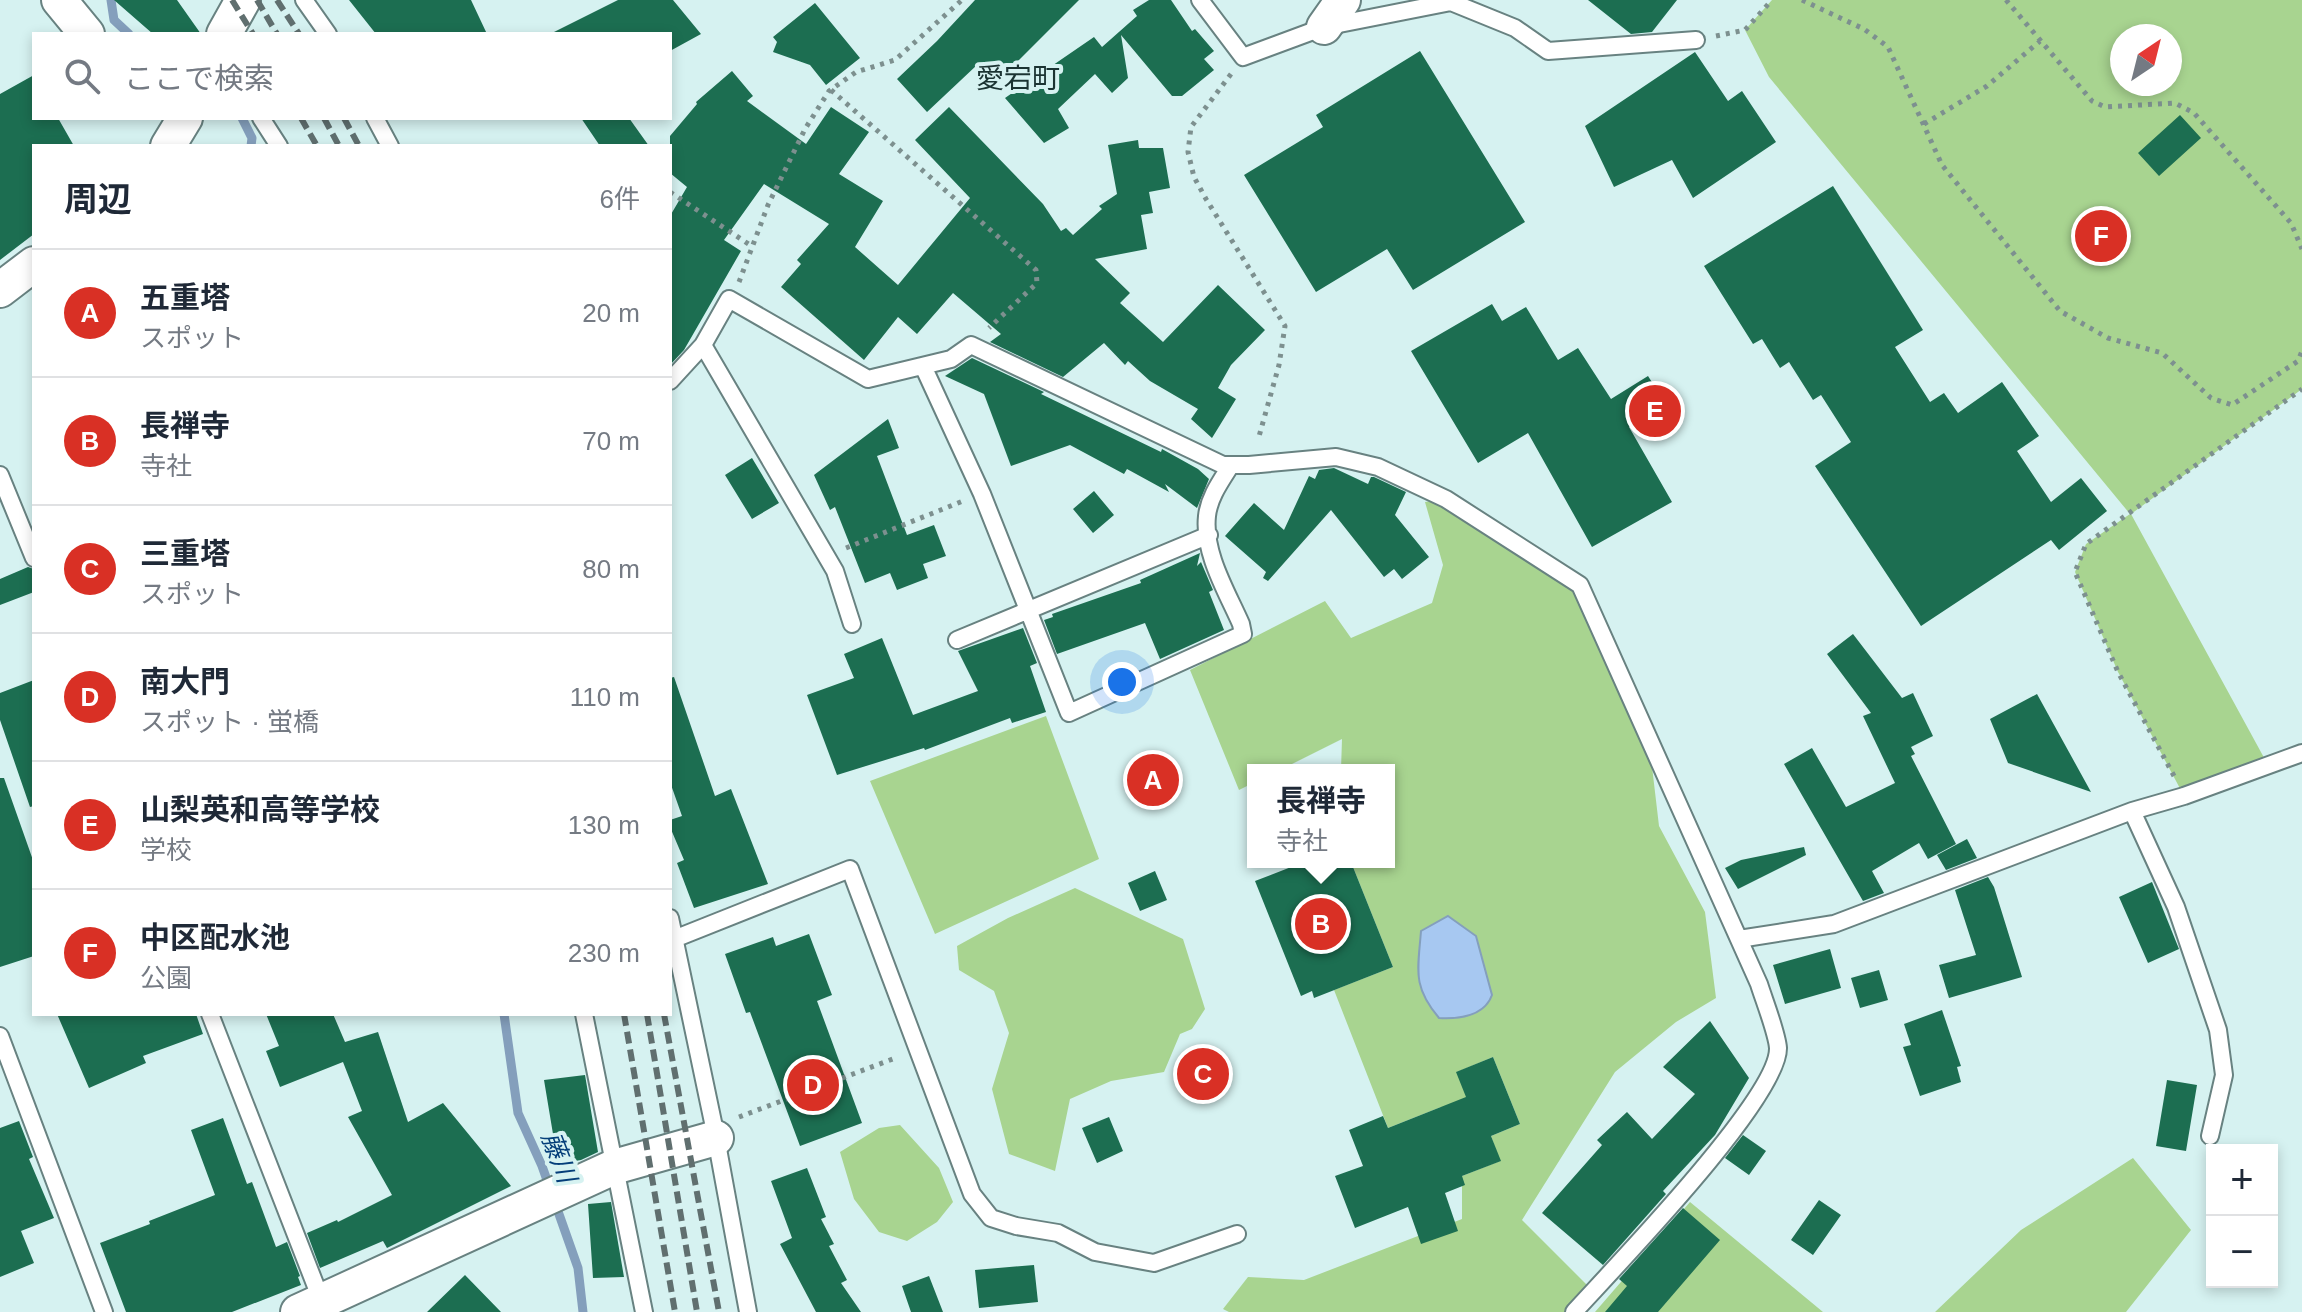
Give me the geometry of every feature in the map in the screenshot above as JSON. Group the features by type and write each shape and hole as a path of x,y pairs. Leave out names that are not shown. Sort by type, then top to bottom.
{"street":[{"path":"59,0 85,32"},
{"path":"225,32 243,0"},
{"path":"0,290 32,266"},
{"path":"310,1307 614,1167 715,1133"}],"lane":[{"path":"304,0 327,32"},
{"path":"1200,0 1243,57 1334,14 1451,2 1515,28 1548,51 1696,40"},
{"path":"262,120 278,144"},
{"path":"376,120 389,144"},
{"path":"672,379 703,345 729,299 868,379 951,359 971,345 1223,465 1336,457 1378,467 1446,499 1580,585 1759,984 1778,1050 1766,1082 1716,1155 1574,1312"},
{"path":"703,345 835,571 852,624"},
{"path":"923,366 982,494 1069,713 1243,634 1214,561 1207,517 1215,489 1231,465"},
{"path":"0,475 32,553"},
{"path":"957,640 1209,535"},
{"path":"1739,939 1834,924 2132,811 2184,796 2302,753"},
{"path":"2132,811 2176,907 2218,1030 2224,1075 2210,1136"},
{"path":"674,939 850,869 972,1194 991,1218 1058,1233 1095,1252 1154,1263 1237,1234"},
{"path":"672,928 715,1133 748,1312"},
{"path":"211,1016 310,1307"},
{"path":"584,1016 644,1312"},
{"path":"1,1040 104,1312"}],"path":[{"path":"729,299 742,275 768,205 805,129 831,90 856,72 895,60 962,0"},
{"path":"1745,30 1772,0"},
{"path":"1802,0 1864,29 1888,47 1942,165 2060,311 2108,338 2162,353 2211,398 2232,405 2298,361 2302,351"},
{"path":"2006,0 2092,101 2105,107 2175,103 2194,113 2291,223 2302,249"},
{"path":"1923,124 1987,86 2040,41"},
{"path":"1243,57 1191,127 1188,152 1194,177 1206,199 1285,326 1279,365 1260,437 1249,465"},
{"path":"831,90 1036,270 1037,283 1029,294 971,345"},
{"path":"672,193 753,247"},
{"path":"2184,796 2118,672 2075,572 2086,544 2302,389"},
{"path":"826,556 982,494"},
{"path":"715,1133 918,1050"}],"green space":[{"path":"1772,0 2302,0 2302,389 2131,514 2268,765 2184,796 2118,672 2075,572 2086,544 2130,514 1769,77 1745,30"},
{"path":"1446,499 1580,585 1651,758 1659,826 1705,912 1716,998 1676,1022 1615,1072 1522,1220 1593,1291 1573,1312 1229,1312 1223,1309 1248,1277 1304,1280 1462,1219 1462,1176 1500,1161 1491,1136 1520,1124 1493,1057 1457,1072 1476,1122 1441,1107 1388,1128 1334,990 1393,967 1353,868 1395,868 1395,764 1341,764 1342,739 1292,764 1247,764 1247,786 1239,790 1190,670 1325,601 1351,638 1432,603 1443,565 1425,502"},
{"path":"1046,716 1099,859 935,934 870,781"},
{"path":"1075,888 1183,939 1205,1009 1192,1029 1180,1034 1164,1072 1111,1081 1070,1099 1055,1171 1009,1154 992,1089 1009,1033 994,991 959,970 957,946 1008,918"},
{"path":"900,1125 939,1168 953,1202 937,1222 907,1241 879,1232 854,1199 840,1152 879,1128"},
{"path":"2133,1158 2191,1230 2126,1312 1935,1312 2021,1230"},
{"path":"1690,1202 1823,1312 1595,1312"}],"water":[{"path":"1448,916 1476,936 1492,995 1477,1012 1462,1017 1439,1018 1421,987 1418,967 1421,931"}],"building":[{"path":"114,0 177,0 200,32 151,32"},
{"path":"349,0 471,0 486,32 374,32"},
{"path":"618,0 673,0 701,34 672,50 672,32 554,32"},
{"path":"975,0 1079,0 994,85 977,65 927,112 897,79"},
{"path":"1149,0 1171,0 1192,31 1195,29 1214,51 1204,59 1214,70 1182,96 1172,96 1121,35 1128,78 1112,93 1095,74 1058,109 1069,128 1044,143 1005,98 1094,37 1102,47 1137,16 1133,10"},
{"path":"1588,0 1677,0 1652,32 1631,34"},
{"path":"815,3 860,58 826,85 810,65 773,52 777,42 773,37"},
{"path":"1420,51 1525,222 1413,290 1387,249 1316,292 1244,175 1323,127 1316,115"},
{"path":"1695,52 1728,101 1742,91 1776,142 1693,198 1672,160 1614,187 1585,126"},
{"path":"732,71 753,96 747,101 806,144 831,107 869,132 839,174 883,201 855,247 898,285 970,198 915,140 949,107 1043,204 1061,231 1066,228 1073,235 1102,209 1099,206 1117,194 1108,145 1138,140 1139,148 1163,148 1170,188 1149,192 1153,213 1141,215 1147,249 1095,259 1130,293 1120,303 1163,342 1218,285 1265,330 1231,365 1218,388 1236,399 1212,438 1191,419 1198,409 1150,381 1128,361 1125,365 1104,343 1063,377 990,342 1001,334 953,293 917,334 898,317 864,360 781,287 801,264 797,260 829,224 764,184 724,240 741,251 684,350 672,363 672,213 687,187 672,175 670,136 696,102"},
{"path":"32,76 32,120 59,120 73,144 32,144 32,236 0,260 0,94"},
{"path":"2180,115 2201,138 2159,176 2138,153"},
{"path":"582,120 630,120 648,144 599,144"},
{"path":"1833,186 1923,330 1895,347 1930,402 1944,393 1958,413 2002,382 2039,436 2017,451 2051,502 2081,478 2107,511 2059,550 2051,540 1921,626 1815,466 1851,442 1821,395 1813,400 1789,362 1780,368 1762,339 1753,344 1704,266"},
{"path":"1492,304 1502,321 1526,307 1558,360 1578,348 1611,399 1648,376 1666,404 1629,427 1672,502 1592,547 1528,433 1478,463 1411,351"},
{"path":"972,358 1198,469 1209,479 1197,508 1165,484 1169,492 1127,469 1124,474 1070,445 1011,466 984,394 945,376"},
{"path":"888,419 899,448 877,456 907,535 934,525 946,556 923,564 928,578 897,590 890,573 865,583 835,507 830,510 814,475"},
{"path":"752,458 779,503 752,519 725,475"},
{"path":"1334,468 1368,484 1374,477 1406,492 1395,515 1429,557 1402,579 1394,569 1384,577 1331,510 1268,581 1263,578 1266,572 1225,536 1254,503 1284,530 1309,476 1315,479 1319,470"},
{"path":"1094,491 1114,515 1093,533 1073,509"},
{"path":"1200,553 1197,566 1201,562 1224,630 1160,659 1145,623 1057,654 1044,620 1053,617 1052,614 1141,583 1140,580"},
{"path":"28,567 32,568 32,593 0,605 0,579"},
{"path":"1023,628 1037,663 1030,666 1046,712 1012,723 1010,718 925,750 837,775 807,695 854,678 844,654 882,638 913,715 978,691 958,651"},
{"path":"1853,634 1902,698 1913,693 1933,736 1911,747 1915,754 1911,756 1956,844 1928,859 1919,843 1872,871 1884,893 1863,901 1784,764 1812,748 1846,807 1895,783 1863,716 1871,713 1827,654"},
{"path":"672,678 715,796 731,789 768,884 694,908 677,863 684,860 672,832 672,819 682,816 672,788"},
{"path":"32,681 32,806 0,720 0,693"},
{"path":"2037,694 2091,792 2008,763 1990,719"},
{"path":"1161,759 1173,791 1146,801 1133,770"},
{"path":"0,778 4,778 32,857 32,957 0,967"},
{"path":"1967,839 1977,858 1946,870 1937,855"},
{"path":"1804,847 1806,855 1738,889 1725,868 1741,860"},
{"path":"1289,868 1353,868 1393,967 1314,998 1312,991 1301,996 1255,881"},
{"path":"1155,871 1167,900 1140,911 1128,883"},
{"path":"1988,877 1994,887 2022,977 1949,998 1939,965 1976,955 1955,890"},
{"path":"2152,882 2179,949 2148,963 2119,897"},
{"path":"809,934 832,995 817,1001 862,1123 800,1146 725,954 773,937 776,946"},
{"path":"1830,949 1841,988 1785,1004 1773,965"},
{"path":"1879,970 1888,1000 1860,1008 1851,978"},
{"path":"1942,1010 1961,1066 1957,1067 1961,1082 1920,1096 1903,1047 1911,1045 1904,1024"},
{"path":"58,1016 197,1016 203,1034 143,1056 146,1063 89,1088"},
{"path":"267,1016 334,1016 345,1042 378,1032 408,1122 443,1103 511,1186 387,1248 383,1241 320,1268 307,1233 338,1222 392,1195 348,1117 362,1111 343,1062 280,1087 266,1051 279,1046"},
{"path":"1710,1021 1749,1078 1715,1135 1663,1191 1666,1194 1603,1265 1542,1213 1602,1145 1597,1140 1627,1112 1652,1139 1695,1094 1663,1067"},
{"path":"1212,1055 1222,1083 1195,1092 1185,1065"},
{"path":"1493,1057 1520,1124 1491,1136 1501,1161 1462,1176 1465,1185 1445,1193 1458,1231 1421,1244 1408,1207 1355,1228 1335,1176 1363,1166 1349,1130 1383,1116 1388,1128 1466,1097 1456,1072"},
{"path":"585,1075 598,1152 581,1160 558,1164 544,1080"},
{"path":"2167,1080 2197,1085 2186,1151 2156,1146"},
{"path":"1109,1117 1123,1151 1097,1163 1082,1128"},
{"path":"223,1118 247,1184 252,1182 276,1247 287,1242 301,1285 232,1312 126,1312 100,1243 215,1195 191,1130"},
{"path":"19,1121 33,1157 29,1159 54,1218 21,1231 34,1263 0,1277 0,1128"},
{"path":"1743,1135 1766,1151 1749,1175 1725,1158"},
{"path":"807,1168 826,1217 821,1219 834,1244 829,1246 847,1280 841,1283 861,1312 816,1312 780,1244 792,1238 771,1181"},
{"path":"1819,1200 1841,1215 1813,1255 1791,1240"},
{"path":"611,1202 624,1277 593,1278 588,1204"},
{"path":"1683,1208 1720,1240 1658,1312 1605,1312 1627,1286 1619,1279"},
{"path":"1034,1265 1038,1302 979,1308 975,1270"},
{"path":"465,1275 501,1312 427,1312"},
{"path":"929,1276 943,1312 911,1312 902,1286"}],"waterway":[{"name":"藤川","path":"111,0 114,20 127,32"},
{"name":"藤川","path":"243,120 252,138 251,144"},
{"name":"藤川","path":"504,1016 518,1113 542,1166 578,1268 583,1312"}],"railway":[{"path":"232,0 252,32"},
{"path":"257,0 276,32"},
{"path":"277,0 298,32"},
{"path":"302,120 316,144"},
{"path":"325,120 338,144"},
{"path":"345,120 358,144"},
{"path":"624,1016 675,1312"},
{"path":"647,1016 697,1312"},
{"path":"664,1016 719,1312"}],"place":[{"name":"中区配水池","path":"2101,236"},
{"name":"山梨英和高等学校","path":"1655,411"},
{"name":"五重塔","path":"1153,780"},
{"name":"長禅寺","path":"1321,924"},
{"name":"三重塔","path":"1203,1074"},
{"name":"南大門","path":"813,1085"}],"district":[{"name":"愛宕町","path":"1018,78"}]}
